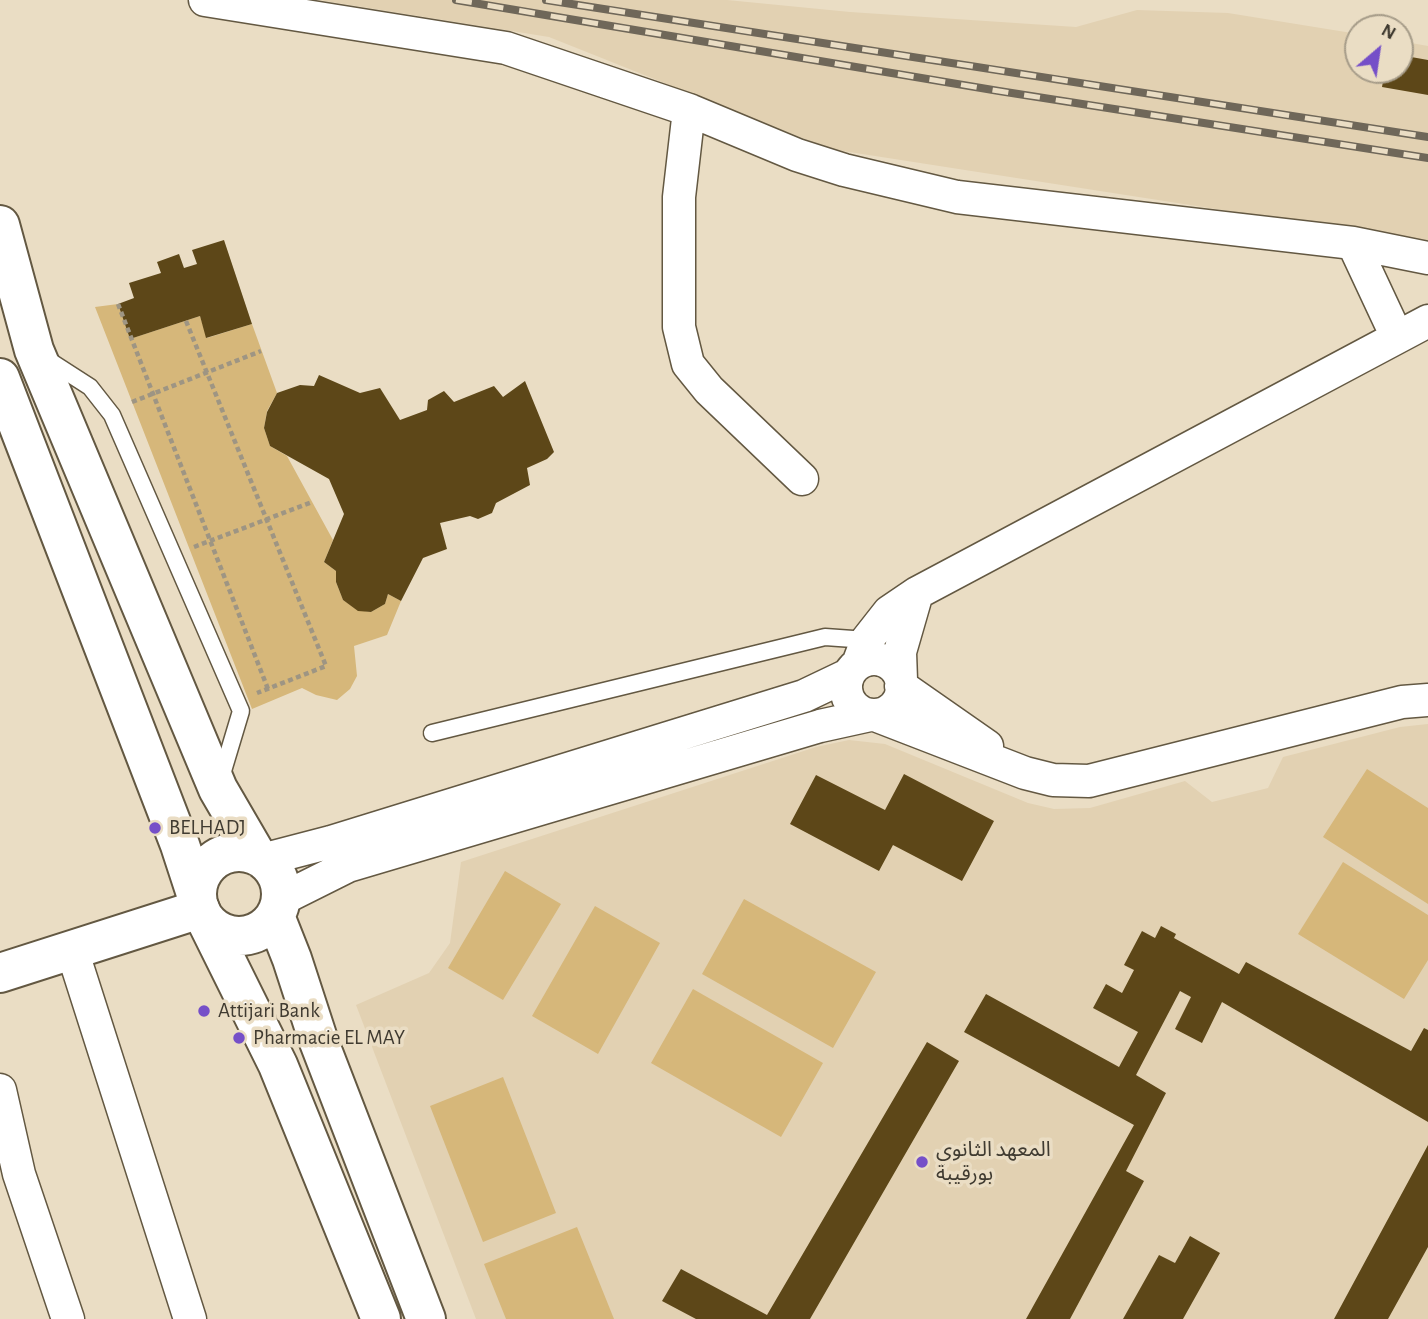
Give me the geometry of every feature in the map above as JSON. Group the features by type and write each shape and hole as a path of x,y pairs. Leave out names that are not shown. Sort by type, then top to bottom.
{"main road":[{"path":"0,225 34,351 218,789 260,858 277,876 280,888 277,908 266,926 255,933 242,936 228,935 216,929 201,909 198,884 202,873 220,856 233,852 245,852 260,858"},
{"path":"0,378 180,845 201,909 278,1065 381,1319"},
{"path":"277,908 324,1055 426,1319"},
{"path":"0,973 201,909"}],"street":[{"path":"205,0 506,48 689,110 820,162 957,197 1353,243 1428,258"},
{"path":"689,110 679,210 679,327 688,364 709,390 802,479"},
{"path":"1353,243 1397,337"},
{"path":"1428,321 917,593 889,612 846,684 849,701 862,712 1025,773 1053,780 1089,781 1402,702 1428,700"},
{"path":"277,908 348,866 820,726 891,709 901,694 900,652 917,593"},
{"path":"260,858 331,842 804,696 858,660 875,659 891,666 901,683 1025,773"},
{"path":"72,950 190,1319"},
{"path":"0,1090 19,1174 68,1319"}],"lane":[{"path":"34,351 90,387 112,415 241,711 218,789"},
{"path":"432,733 825,637 858,660"}],"path":[{"path":"118,304 268,689"},
{"path":"186,321 326,666 247,697"},
{"path":"132,402 261,352"},
{"path":"190,549 312,502"}],"shaded area":[{"path":"319,0 727,0 850,12 1076,27 1137,10 1228,13 1344,32 1344,84 1414,84 1414,44 1428,46 1428,242 830,149 549,37"},
{"path":"118,304 130,339 200,316 207,338 252,324 277,393 267,411 264,428 270,446 287,456 333,540 324,562 336,571 336,582 343,600 358,610 371,612 385,604 388,594 401,601 387,635 354,646 357,676 350,689 337,700 302,688 252,709 95,307"},
{"name":"المعهد الثانوي بورقيبة","path":"1428,724 1428,1319 476,1319 356,1005 429,973 450,943 461,862 816,747 849,740 885,744 1028,803 1054,809 1090,808 1185,781 1212,802 1268,788 1283,757 1400,727"},
{"path":"1367,769 1428,808 1428,904 1323,837"},
{"path":"1343,862 1428,915 1428,960 1404,999 1298,934"},
{"path":"505,871 561,904 503,1000 448,968"},
{"path":"744,899 876,972 833,1048 702,974"},
{"path":"595,906 660,943 598,1054 532,1016"},
{"path":"693,989 823,1063 781,1137 651,1063"},
{"path":"503,1077 556,1213 483,1242 430,1106"},
{"path":"577,1227 614,1319 506,1319 484,1264"}],"building":[{"path":"1414,58 1428,60 1428,95 1382,87 1383,84 1414,84"},
{"path":"224,240 252,324 206,338 200,316 130,339 118,304 134,298 129,283 161,273 157,262 179,254 184,268 197,264 192,250"},
{"path":"319,375 360,393 380,388 400,420 427,410 428,400 444,391 454,402 494,386 503,397 525,381 554,452 547,459 527,468 530,485 496,503 492,513 478,519 470,516 440,523 447,549 423,558 401,601 388,594 385,604 371,612 358,611 343,600 336,582 336,571 324,562 344,514 329,479 270,446 264,428 267,412 277,393 300,385 314,386"},
{"path":"904,774 994,821 962,881 893,845 879,871 790,824 816,775 885,810"},
{"path":"1161,926 1176,934 1174,938 1239,974 1246,962 1411,1051 1424,1028 1428,1030 1428,1122 1222,1002 1202,1043 1175,1029 1191,997 1180,991 1136,1075 1166,1093 1126,1171 1144,1181 1070,1319 1026,1319 1134,1125 964,1032 986,994 1119,1067 1138,1032 1093,1008 1106,984 1122,993 1134,970 1124,965 1142,931 1155,938"},
{"path":"927,1042 959,1061 810,1319 696,1319 662,1301 681,1269 767,1315"},
{"path":"1428,1145 1428,1247 1388,1319 1334,1319"},
{"path":"1190,1236 1220,1253 1183,1319 1123,1319 1159,1255 1175,1263"}],"railway":[{"path":"456,0 999,91 1428,158"},
{"path":"546,0 1428,137"}],"place":[{"name":"BELHADJ","path":"155,828"},
{"name":"Attijari Bank","path":"204,1011"},
{"name":"Pharmacie EL MAY","path":"239,1038"},
{"name":"المعهد الثانوي بورقيبة","path":"922,1162"}]}
